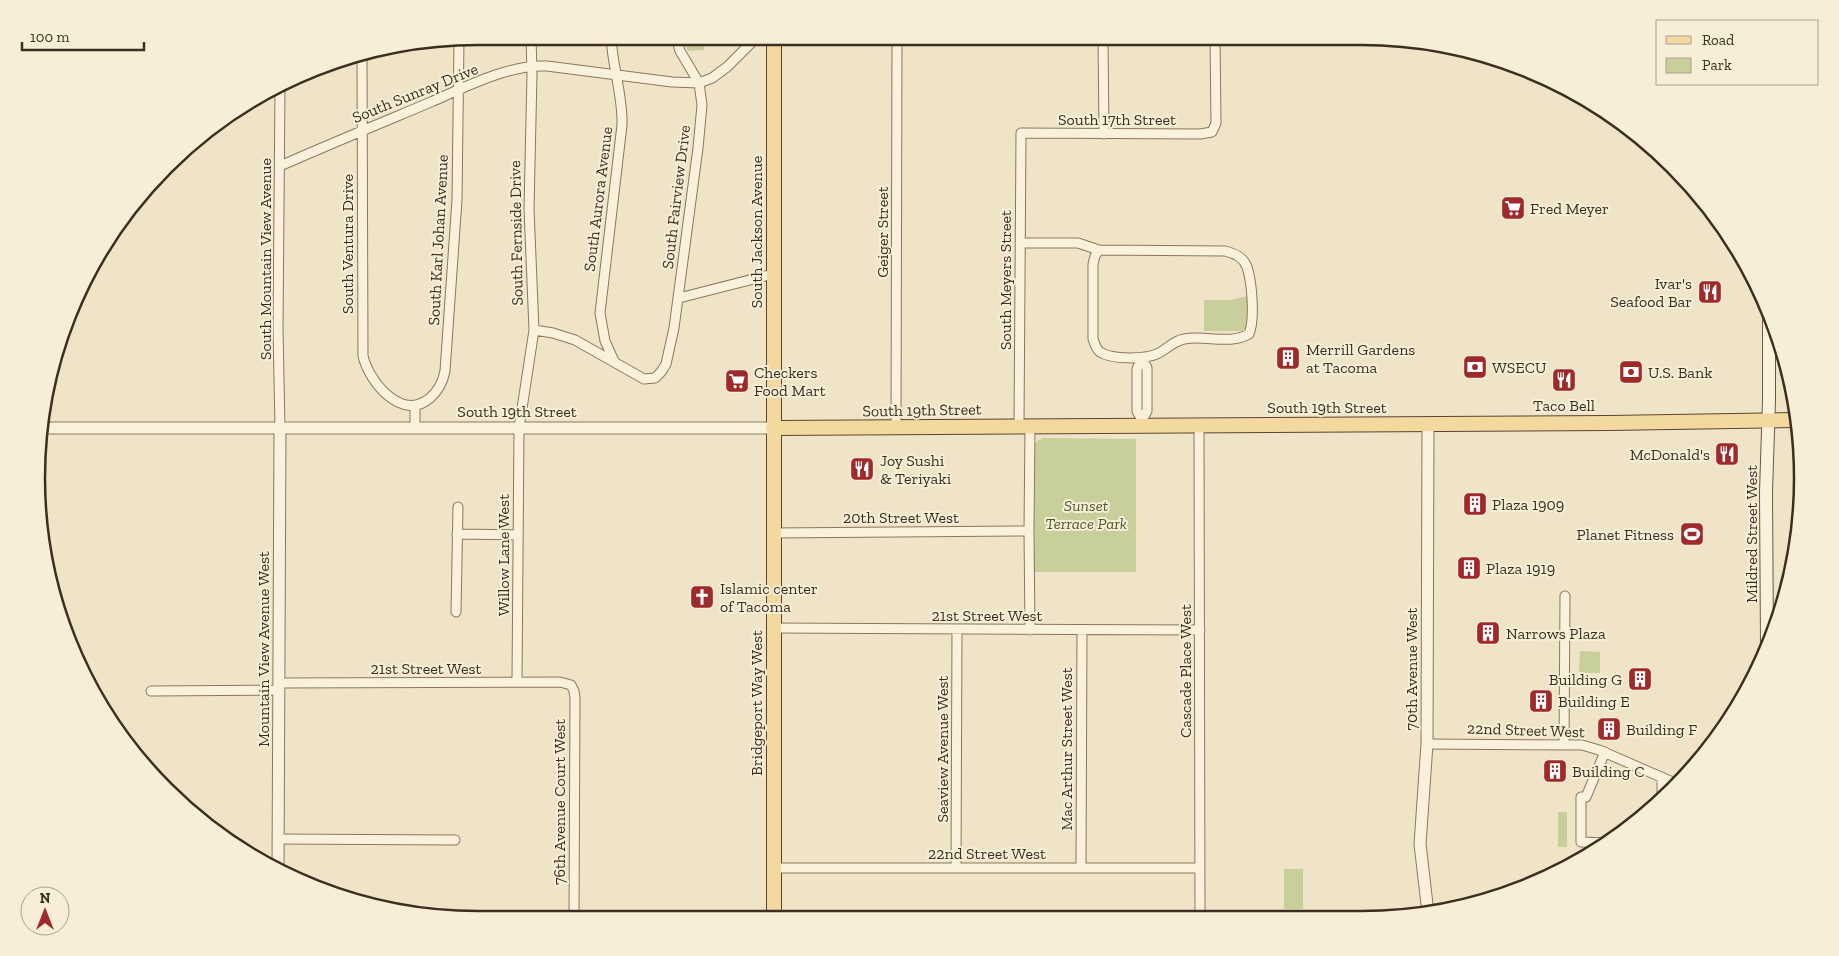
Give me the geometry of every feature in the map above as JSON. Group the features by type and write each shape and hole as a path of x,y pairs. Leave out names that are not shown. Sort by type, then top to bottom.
{"main road":[{"name":"South Jackson Avenue","path":"773,428 774,45"},
{"name":"Mildred Street West","path":"1767,628 1766,484 1769,333"},
{"name":"South 19th Street","path":"773,428 1025,427 1142,423 1199,426 1790,420"},
{"name":"Bridgeport Way West","path":"773,428 774,911"}],"street":[{"name":"South Fernside Drive","path":"519,428 534,330 529,209 531,45"},
{"name":"South Aurora Avenue","path":"612,45 622,108 622,125 600,314 605,341 615,363"},
{"name":"South Fairview Drive","path":"615,363 636,376 647,380 657,377 665,366 669,353 679,298 700,129 702,98 699,83 678,45"},
{"name":"South Sunray Drive","path":"280,166 459,90 518,69 547,66 616,76 699,83 712,78 724,70 748,45"},
{"name":"Geiger Street","path":"896,427 897,45"},
{"path":"1103,45 1104,134"},
{"name":"South 17th Street","path":"1020,133 1200,134 1214,132 1216,122 1216,45"},
{"name":"South Karl Johan Avenue","path":"415,406 433,395 442,382 445,372 457,200 459,46"},
{"name":"South Ventura Drive","path":"362,61 363,356 370,374 388,395 400,404 415,406"},
{"name":"South Mountain View Avenue","path":"280,93 278,328 280,428"},
{"name":"South Meyers Street","path":"1020,133 1020,243 1025,427"},
{"path":"1020,243 1078,244 1099,250 1225,251 1233,253 1247,267 1253,322 1249,334 1239,338 1184,339 1158,353 1142,358 1106,355 1096,347 1093,339 1093,264 1099,250"},
{"path":"679,298 773,274"},
{"path":"534,330 575,340 615,363"},
{"path":"1142,358 1147,368 1147,411 1142,423"},
{"path":"415,406 415,428"},
{"name":"70th Avenue West","path":"1427,906 1420,844 1427,744 1428,424"},
{"name":"Cascade Place West","path":"1199,426 1200,911"},
{"path":"1025,427 1030,630"},
{"name":"South 19th Street","path":"48,428 773,428"},
{"name":"Mountain View Avenue West","path":"278,862 280,428"},
{"name":"Willow Lane West","path":"518,682 519,428"},
{"path":"456,612 458,507"},
{"name":"20th Street West","path":"774,533 1029,531"},
{"path":"457,534 518,535"},
{"path":"1564,744 1565,596"},
{"name":"21st Street West","path":"774,628 1082,631 1200,630"},
{"name":"Seaview Avenue West","path":"956,868 957,630"},
{"name":"Mac Arthur Street West","path":"1081,868 1082,631"},
{"name":"21st Street West","path":"151,691 279,686 518,682 563,682 573,686"},
{"name":"76th Avenue Court West","path":"573,686 575,698 574,911"},
{"name":"22nd Street West","path":"1427,744 1564,744 1588,746 1670,781"},
{"path":"1595,842 1581,842 1581,796 1586,796 1605,752"},
{"path":"1662,777 1662,789"},
{"path":"278,839 455,840"},
{"name":"22nd Street West","path":"774,868 1200,868"}],"green space":[{"path":"686,45 704,45 704,50 688,51"},
{"path":"1247,296 1248,320 1246,329 1242,331 1204,331 1204,300 1231,300"},
{"name":"Sunset Terrace Park","path":"1043,438 1136,439 1136,572 1034,572 1035,445 1037,441"},
{"path":"1580,651 1600,652 1600,673 1579,673"},
{"path":"1558,812 1567,812 1567,847 1558,847"},
{"path":"1284,869 1303,869 1303,909 1284,909"}],"place":[{"name":"Fred Meyer","path":"1513,208"},
{"name":"Ivar's Seafood Bar","path":"1710,292"},
{"name":"Merrill Gardens at Tacoma","path":"1288,358"},
{"name":"WSECU","path":"1475,367"},
{"name":"U.S. Bank","path":"1631,372"},
{"name":"Taco Bell","path":"1564,380"},
{"name":"Checkers Food Mart","path":"737,381"},
{"name":"McDonald's","path":"1727,454"},
{"name":"Joy Sushi & Teriyaki","path":"862,469"},
{"name":"Plaza 1909","path":"1475,504"},
{"name":"Planet Fitness","path":"1692,534"},
{"name":"Plaza 1919","path":"1469,568"},
{"name":"Islamic center of Tacoma","path":"702,597"},
{"name":"Narrows Plaza","path":"1488,633"},
{"name":"Building G","path":"1640,679"},
{"name":"Building E","path":"1541,701"},
{"name":"Building F","path":"1609,729"},
{"name":"Building C","path":"1555,771"}]}
